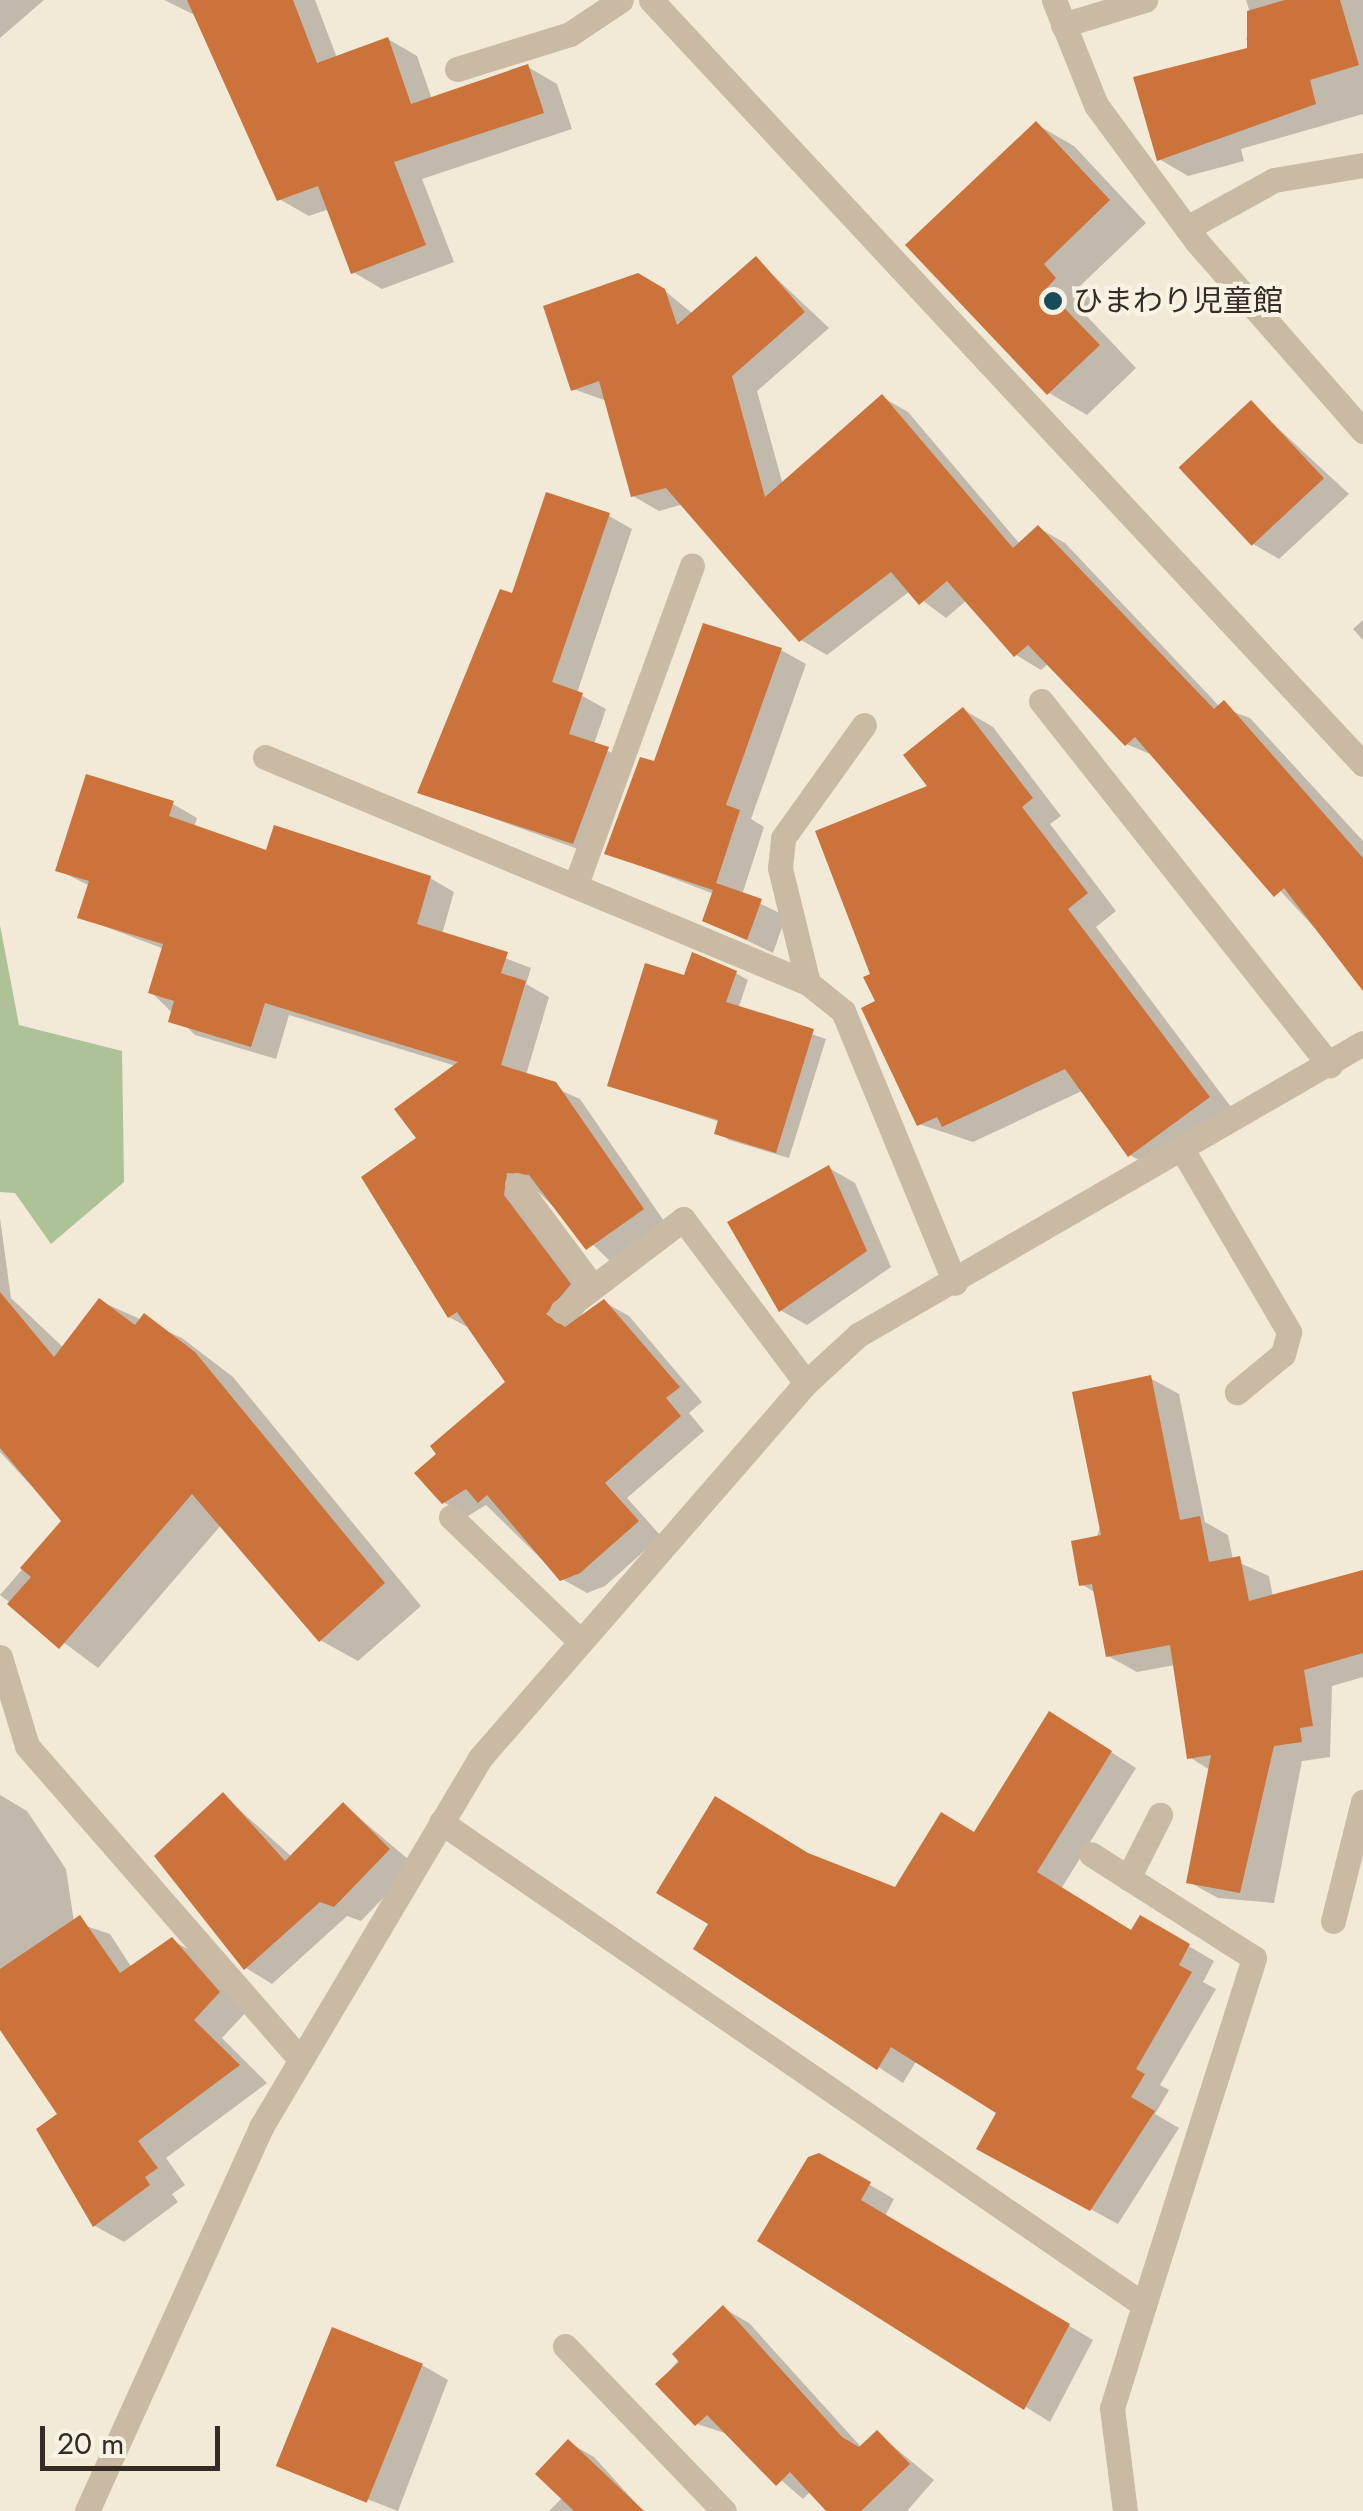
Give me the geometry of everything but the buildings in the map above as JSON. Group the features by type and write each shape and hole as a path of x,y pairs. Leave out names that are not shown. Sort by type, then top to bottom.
{"street":[{"path":"457,69 570,34 621,0"},
{"path":"651,0 1363,764"},
{"path":"1054,0 1096,105 1186,228 1363,432"},
{"path":"1063,25 1145,0"},
{"path":"1186,228 1274,180 1363,165"},
{"path":"576,884 692,565"},
{"path":"1041,701 1330,1065"},
{"path":"808,983 780,868 783,838 864,725"},
{"path":"265,757 808,983 844,1011 954,1282"},
{"path":"87,2511 176,2298 300,2059 480,1758 806,1383 858,1335 1183,1151 1363,1043"},
{"path":"1183,1151 1290,1332 1282,1354 1236,1392"},
{"path":"518,1185 593,1287"},
{"path":"562,1311 684,1219 806,1383"},
{"path":"451,1518 581,1642"},
{"path":"0,1657 27,1746 300,2059"},
{"path":"1333,1921 1363,1802"},
{"path":"1128,1878 1160,1815"},
{"path":"441,1822 1144,2305"},
{"path":"1091,1854 1254,1958 1112,2408 1124,2511"},
{"path":"565,2346 724,2511"}],"green space":[{"path":"0,925 19,1025 122,1051 124,1182 51,1244 15,1193 0,1192"}],"place":[{"name":"ひまわり児童館","path":"1053,301"}]}
